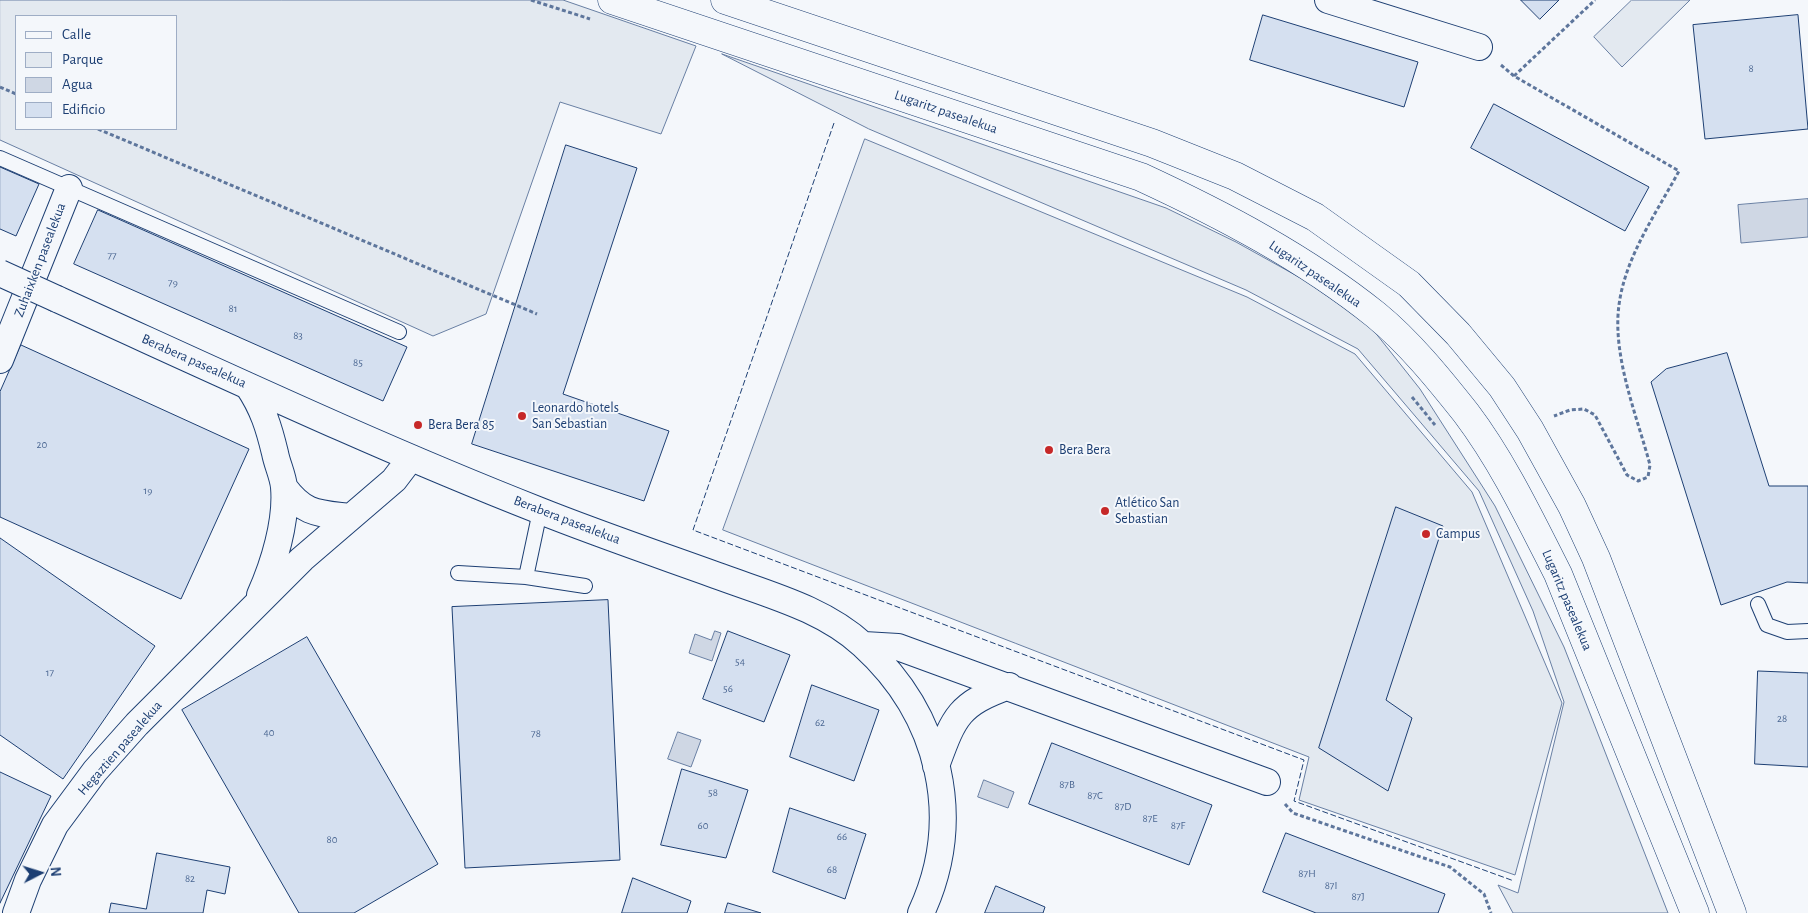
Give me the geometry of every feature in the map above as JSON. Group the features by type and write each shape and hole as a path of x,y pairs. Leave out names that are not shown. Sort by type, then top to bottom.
{"main road":[{"path":"725,0 1152,144 1235,176 1315,217 1409,284 1458,334 1502,387 1530,430 1572,506 1596,558 1732,913"},
{"name":"Lugaritz pasealekua","path":"604,11 1141,177 1181,196 1291,256 1377,316 1424,364 1466,413 1493,452 1534,527 1558,574 1695,913"}],"street":[{"path":"1328,0 1479,47"},
{"name":"Zuhaixken pasealekua","path":"0,360 69,188"},
{"name":"Berabera pasealekua","path":"0,273 410,459 540,511 816,612 840,625 864,645 896,678 918,712 936,766 943,793 944,832 937,871 921,913"},
{"name":"Hegaztien pasealekua","path":"248,386 262,407 268,423 284,487 281,530 268,577 256,605"},
{"name":"Hegaztien pasealekua","path":"16,913 28,880 55,825 95,771 137,724 302,559 394,480 410,459"},
{"path":"284,487 297,504 312,511 349,517"},
{"path":"864,645 898,647 1009,686 1267,782"},
{"path":"936,766 952,725 968,704 982,696 1009,686"}],"lane":[{"path":"0,158 399,332"},
{"path":"526,577 540,511"},
{"path":"458,573 526,577 585,586"},
{"path":"1758,604 1767,625 1787,632 1808,632"}],"path":[{"path":"531,0 604,11"},
{"path":"1547,419 1570,410 1584,409 1595,415 1626,475 1638,481 1648,477 1650,465 1620,348 1619,305 1635,253 1679,170 1514,76 1595,0"},
{"path":"0,87 15,94"},
{"path":"100,130 537,314"},
{"path":"1408,392 1440,430"},
{"path":"1267,782 1293,813 1450,867 1484,894 1491,913"}],"green space":[{"path":"0,0 563,0 696,46 661,134 560,102 486,314 433,336 0,140"},
{"path":"1632,0 1690,0 1622,67 1594,37"},
{"path":"722,54 1166,208 1236,242 1306,281 1370,326 1420,389 1495,506 1564,647 1668,913 1513,913 1498,885 1518,893 1564,702 1533,611 1479,491 1358,349 1246,290 869,129"},
{"name":"Bera Bera","path":"865,139 1247,297 1355,354 1472,492 1562,703 1515,875 1299,800 1309,757 723,530"}],"water":[{"path":"1808,199 1808,237 1741,243 1738,205"},
{"path":"715,631 721,633 712,661 689,653 695,634 711,640"},
{"path":"678,732 701,740 691,767 668,759"},
{"path":"984,780 1014,792 1008,808 978,797"}],"building":[{"path":"1521,0 1559,0 1540,19"},
{"path":"1263,15 1418,62 1404,107 1250,60"},
{"path":"1798,15 1808,129 1705,139 1693,25"},
{"path":"1494,104 1649,187 1625,231 1471,148"},
{"path":"566,145 637,168 563,394 669,431 644,501 472,444"},
{"path":"0,167 39,184 16,236 0,229"},
{"path":"98,210 407,347 383,401 74,264"},
{"path":"21,345 249,449 181,599 0,517 0,392"},
{"path":"1727,353 1769,486 1808,486 1808,583 1787,582 1721,605 1651,382 1666,369"},
{"path":"1396,507 1443,526 1386,700 1412,718 1388,791 1319,748"},
{"path":"0,538 155,646 63,779 0,735"},
{"path":"608,600 620,860 465,868 452,607"},
{"path":"728,631 790,655 764,722 703,699"},
{"path":"307,637 438,864 354,913 299,913 182,710"},
{"path":"1758,671 1808,673 1808,767 1755,764"},
{"path":"812,685 879,710 854,781 790,757"},
{"path":"1052,743 1212,805 1189,865 1029,804"},
{"path":"682,769 748,790 726,858 661,845"},
{"path":"0,772 51,796 0,903"},
{"path":"790,808 866,834 845,899 773,872"},
{"path":"1286,833 1445,894 1438,913 1316,913 1263,892"},
{"path":"157,853 230,867 225,894 207,890 203,913 109,913 111,903 146,909"},
{"path":"633,878 691,901 687,913 622,913"},
{"path":"996,886 1045,907 1043,913 985,913"},
{"path":"728,903 761,913 725,913"}],"fence":[{"path":"834,123 693,530 1304,760 1294,801 1514,881"}],"place":[{"name":"Leonardo hotels San Sebastian","path":"522,416"},
{"name":"Bera Bera 85","path":"418,425"},
{"name":"Bera Bera","path":"1049,450"},
{"name":"Atlético San Sebastian","path":"1105,511"},
{"name":"Campus","path":"1426,534"}]}
